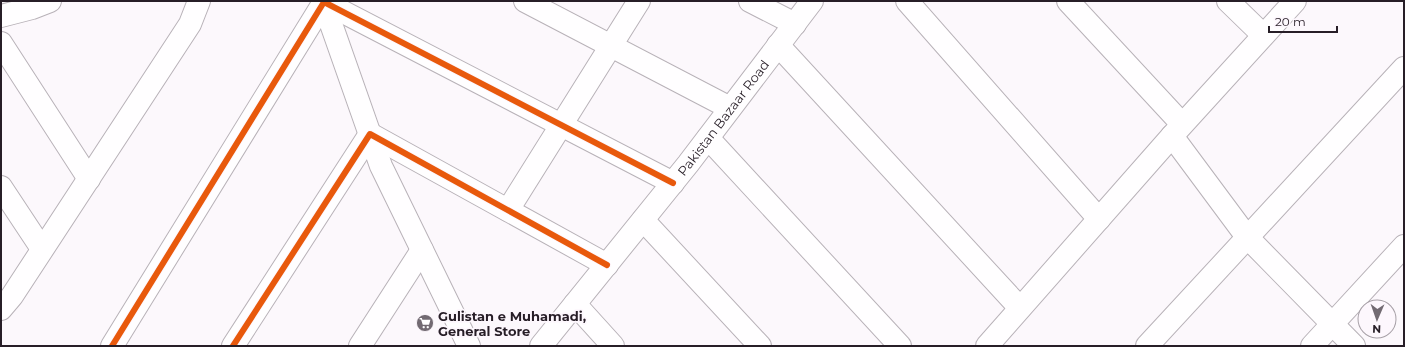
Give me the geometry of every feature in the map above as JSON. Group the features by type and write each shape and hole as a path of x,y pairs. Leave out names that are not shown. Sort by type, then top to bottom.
{"street":[{"path":"1,16 32,8 50,1"},
{"path":"1,309 12,296 190,24 199,1"},
{"path":"525,1 730,108"},
{"path":"508,210 639,1"},
{"path":"750,1 795,24"},
{"name":"Pakistan Bazaar Road","path":"541,346 673,183 812,1"},
{"path":"907,1 1099,219"},
{"path":"1068,1 1177,130 1247,237 1354,346"},
{"path":"1228,1 1263,36"},
{"path":"986,346 1177,130 1295,1"},
{"path":"323,2 673,183"},
{"path":"323,2 381,166 469,346"},
{"path":"112,346 323,2"},
{"path":"1,43 88,179"},
{"path":"778,45 1020,308"},
{"path":"1147,346 1404,68"},
{"path":"370,134 607,265"},
{"path":"233,346 370,134"},
{"path":"708,138 900,346"},
{"path":"1,187 42,249"},
{"path":"643,220 760,346"},
{"path":"1312,346 1404,246"},
{"path":"360,346 422,250"},
{"path":"575,304 613,346"}],"cycle path":[{"path":"112,346 324,2 673,183"},
{"path":"233,346 370,134 607,265"}],"place":[{"name":"Gulistan e Muhamadi, General Store","path":"425,323"}]}
